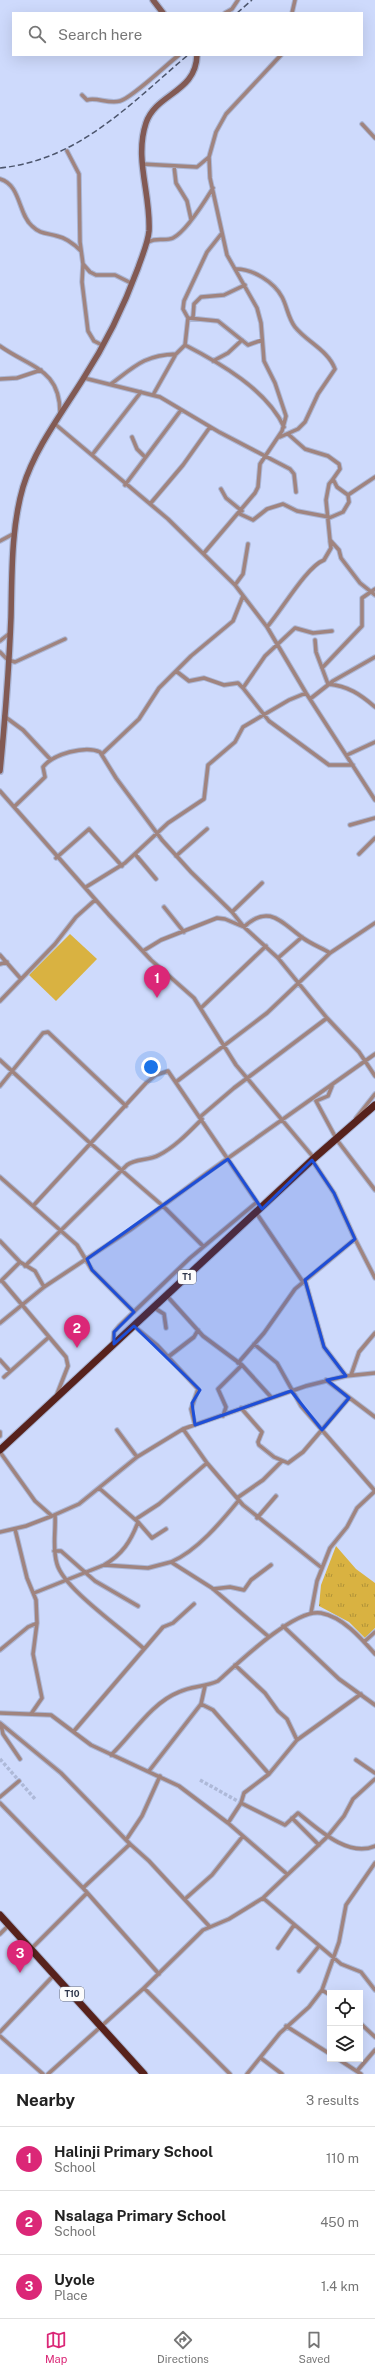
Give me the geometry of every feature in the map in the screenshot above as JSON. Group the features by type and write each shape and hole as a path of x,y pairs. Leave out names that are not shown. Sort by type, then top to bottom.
{"highway":[{"name":"T1","path":"0,1450 57,1395 167,1296 313,1159 337,1140 375,1105"},
{"name":"T10","path":"0,1915 144,2074"}],"street":[{"path":"153,0 162,12"},
{"path":"227,12 232,9 238,0"},
{"path":"292,12 296,0"},
{"path":"82,95 87,100 92,99 111,102 124,99 178,56"},
{"path":"0,771 10,632 15,533 23,487 37,456 102,345 131,283 145,246 149,224 142,164 143,137 154,107 187,83 195,66 197,56"},
{"path":"204,553 241,512 258,487 259,468 264,457 278,438 286,421 284,408 274,378 264,361 257,308 227,255 213,188 209,157 216,132 226,114 281,56"},
{"path":"362,124 375,138"},
{"path":"67,151 79,174 81,251 83,264 82,282 88,331 94,341 102,345"},
{"path":"142,164 197,167 209,157"},
{"path":"174,166 176,183 187,201 191,219"},
{"path":"0,179 10,184 32,226 45,235 65,238 81,251"},
{"path":"145,246 151,240 173,238 180,234 213,188"},
{"path":"152,395 176,354 185,345 188,318 182,307 186,294 207,252 222,233"},
{"path":"83,264 88,270 96,275 115,275 131,283"},
{"path":"236,269 248,270 260,276 279,292 295,327 320,349 335,369 318,394 305,422 288,434 278,438"},
{"path":"193,317 194,304 201,297 224,295 245,285"},
{"path":"188,318 193,317 218,321 242,340 251,345 262,340"},
{"path":"213,361 228,353 242,340"},
{"path":"185,345 213,361 258,392 274,410 284,427"},
{"path":"0,346 41,370 54,382 60,416"},
{"path":"111,384 146,359 157,355 176,354"},
{"path":"0,379 16,378 41,370"},
{"path":"84,378 152,395 181,410 264,457 292,470 296,492"},
{"path":"92,455 141,392"},
{"path":"125,485 181,410"},
{"path":"55,424 125,485 150,504 204,553 235,585 267,627 306,693 375,800"},
{"path":"150,504 183,465 210,427"},
{"path":"267,627 309,571 325,559 331,548 326,497 329,484 340,469 336,461 319,452 305,449 288,434"},
{"path":"132,437 137,449 146,457"},
{"path":"348,495 375,477"},
{"path":"221,489 226,498 241,512 253,520 267,509 282,504 297,511 329,517 338,516 345,510 349,502 348,495 337,487 333,479"},
{"path":"0,541 15,533"},
{"path":"330,541 340,550 341,558 356,578 375,595"},
{"path":"235,585 243,574 248,544"},
{"path":"322,668 360,630 363,624 362,598 370,591 375,590"},
{"path":"102,754 139,719 159,688 204,645 233,621 243,596"},
{"path":"243,688 255,667 296,628 313,633 332,631"},
{"path":"0,641 10,632"},
{"path":"0,652 8,660 15,662 65,639"},
{"path":"315,640 322,668 328,684"},
{"path":"310,699 328,684 375,657"},
{"path":"176,671 189,681 204,678 224,685 238,683 263,715 329,765 353,764"},
{"path":"328,684 344,686 353,690 375,707"},
{"path":"86,887 122,866 156,833 179,814 204,799 206,790 206,771 209,762 235,742 242,728 289,700 306,693"},
{"path":"4,716 23,730 50,760"},
{"path":"347,755 375,742"},
{"path":"14,807 45,777 43,767 50,760 80,751 97,750 102,754 116,778 156,833 176,856 232,912 244,927 278,958 327,1018 359,1052 375,1076"},
{"path":"0,792 56,858 86,887 95,900 159,967 183,986 201,1008 224,1046 247,1079 282,1119 313,1159 334,1193 354,1239 375,1278"},
{"path":"350,825 375,818"},
{"path":"56,858 89,829 122,866"},
{"path":"176,856 207,829"},
{"path":"359,854 375,838"},
{"path":"135,854 156,879"},
{"path":"232,912 262,883"},
{"path":"0,1001 55,944 76,917 95,900"},
{"path":"164,907 184,932"},
{"path":"244,927 258,917 272,916 302,937 330,953"},
{"path":"143,951 161,940 219,918 244,927"},
{"path":"176,1082 224,1046 299,984 330,953 375,923"},
{"path":"278,958 302,937"},
{"path":"201,1008 266,946"},
{"path":"0,955 21,979"},
{"path":"0,964 7,962"},
{"path":"25,1266 132,1161 151,1158 167,1151 201,1118 247,1079 327,1018"},
{"path":"0,1086 43,1034 48,1032 126,1106"},
{"path":"0,1323 44,1287 163,1206 282,1119 303,1106 375,1054"},
{"path":"0,1060 90,1143 163,1206 203,1246"},
{"path":"33,1206 90,1143 156,1075 168,1071 257,1202 259,1211 304,1281 324,1346 346,1376"},
{"path":"303,1106 328,1096 332,1085"},
{"path":"348,1130 375,1094"},
{"path":"316,1101 337,1140 375,1190"},
{"path":"0,1177 77,1244 92,1270 134,1312"},
{"path":"114,1344 114,1332 134,1312 203,1246 257,1202"},
{"path":"223,1416 226,1404 218,1394 218,1389 240,1364 288,1296 354,1239"},
{"path":"0,1241 20,1262 36,1271 44,1287"},
{"path":"20,1262 1,1281 49,1337 68,1362 57,1395"},
{"path":"167,1296 208,1340 240,1364 271,1397"},
{"path":"153,1307 164,1314 166,1328"},
{"path":"134,1326 168,1357 198,1389 191,1409 195,1425"},
{"path":"168,1357 194,1337 198,1330"},
{"path":"351,1375 359,1352 375,1333"},
{"path":"4,1377 49,1337"},
{"path":"254,1344 276,1364 301,1406 375,1491 357,1508 347,1527 334,1541 322,1568 311,1613"},
{"path":"0,1360 10,1372"},
{"path":"0,1532 32,1524 79,1504 137,1457 183,1429 223,1416 271,1397 326,1380 351,1375 375,1373"},
{"path":"326,1380 375,1417"},
{"path":"241,1408 262,1432 259,1445 282,1461 288,1463 294,1460 349,1398"},
{"path":"183,1429 207,1463 238,1499 257,1518 322,1568"},
{"path":"117,1430 137,1457"},
{"path":"0,1450 35,1501 54,1515"},
{"path":"104,1564 148,1568 171,1562 182,1557 194,1547 238,1499 263,1480 282,1461"},
{"path":"34,1593 104,1564 116,1557 127,1545 137,1521 207,1463"},
{"path":"99,1488 137,1521 152,1538 166,1529"},
{"path":"257,1518 276,1496"},
{"path":"54,1515 54,1551 59,1571 65,1580 144,1649"},
{"path":"14,1529 28,1578 34,1593 37,1623 34,1654 42,1698 31,1714"},
{"path":"54,1551 61,1551 103,1587 138,1606"},
{"path":"171,1562 195,1576 213,1589 269,1637"},
{"path":"213,1589 230,1587 244,1590 251,1580 271,1565"},
{"path":"74,1731 163,1627 173,1623 194,1604"},
{"path":"111,1755 139,1724 163,1702 179,1692 206,1686 218,1681 235,1665 283,1626 311,1613 322,1613 334,1618 364,1642 375,1654"},
{"path":"0,1650 28,1627 37,1623"},
{"path":"283,1626 339,1679 375,1705"},
{"path":"364,1642 375,1632"},
{"path":"235,1665 265,1693 278,1711 287,1719 298,1740"},
{"path":"149,1771 201,1704 206,1686"},
{"path":"228,1823 241,1803 244,1793 269,1774 298,1740 361,1694"},
{"path":"201,1704 213,1710 269,1774"},
{"path":"0,1713 51,1715 91,1745 160,1776 190,1793 228,1823 287,1874"},
{"path":"1,1724 4,1734 20,1759"},
{"path":"1,1724 61,1773 126,1840 149,1861 210,1927"},
{"path":"0,1737 4,1734"},
{"path":"356,1760 375,1773"},
{"path":"126,1840 142,1816 160,1776"},
{"path":"48,2074 144,1988 203,1930 229,1919 263,1898 327,1837 344,1816 353,1799 375,1779"},
{"path":"0,1797 19,1781"},
{"path":"241,1803 285,1825 298,1813 327,1837 356,1849 366,1849 375,1846"},
{"path":"0,1804 83,1888 159,1974"},
{"path":"292,1818 319,1845"},
{"path":"185,1899 212,1874 243,1836"},
{"path":"83,1888 130,1844"},
{"path":"247,2074 286,2026 309,2007 322,1990 334,1958 346,1905 375,1863"},
{"path":"31,1949 87,1893"},
{"path":"263,1898 341,1964 359,1970 375,1990"},
{"path":"0,1934 9,1925"},
{"path":"278,1948 294,1925"},
{"path":"299,1971 319,1946"},
{"path":"0,2032 55,1974"},
{"path":"144,1988 230,2074"},
{"path":"322,1990 327,1993"},
{"path":"286,2026 327,2052"},
{"path":"363,2026 375,2037"},
{"path":"0,2036 43,2074"},
{"path":"357,2071 375,2050"},
{"path":"261,2058 282,2074"},
{"path":"343,2062 361,2074"}],"highlighted area":[{"path":"228,1159 262,1209 312,1160 334,1193 355,1239 305,1280 324,1347 346,1376 327,1380 349,1398 322,1430 291,1391 195,1425 192,1403 200,1390 134,1326 114,1344 114,1332 134,1312 92,1270 87,1259"}],"green space":[{"path":"70,934 97,959 56,1001 29,975"},
{"path":"336,1546 356,1569 375,1583 375,1628 365,1638 349,1622 319,1606 321,1585"}],"tunnel":[{"path":"0,1759 35,1799"},
{"path":"200,1780 241,1803"}],"railway":[{"path":"238,12 252,0"},
{"path":"0,168 28,163 55,154 79,142 124,110 187,56"}],"place":[{"name":"Halinji Primary School","path":"157,998"},
{"name":"Nsalaga Primary School","path":"77,1348"},
{"name":"Uyole","path":"20,1973"}]}
